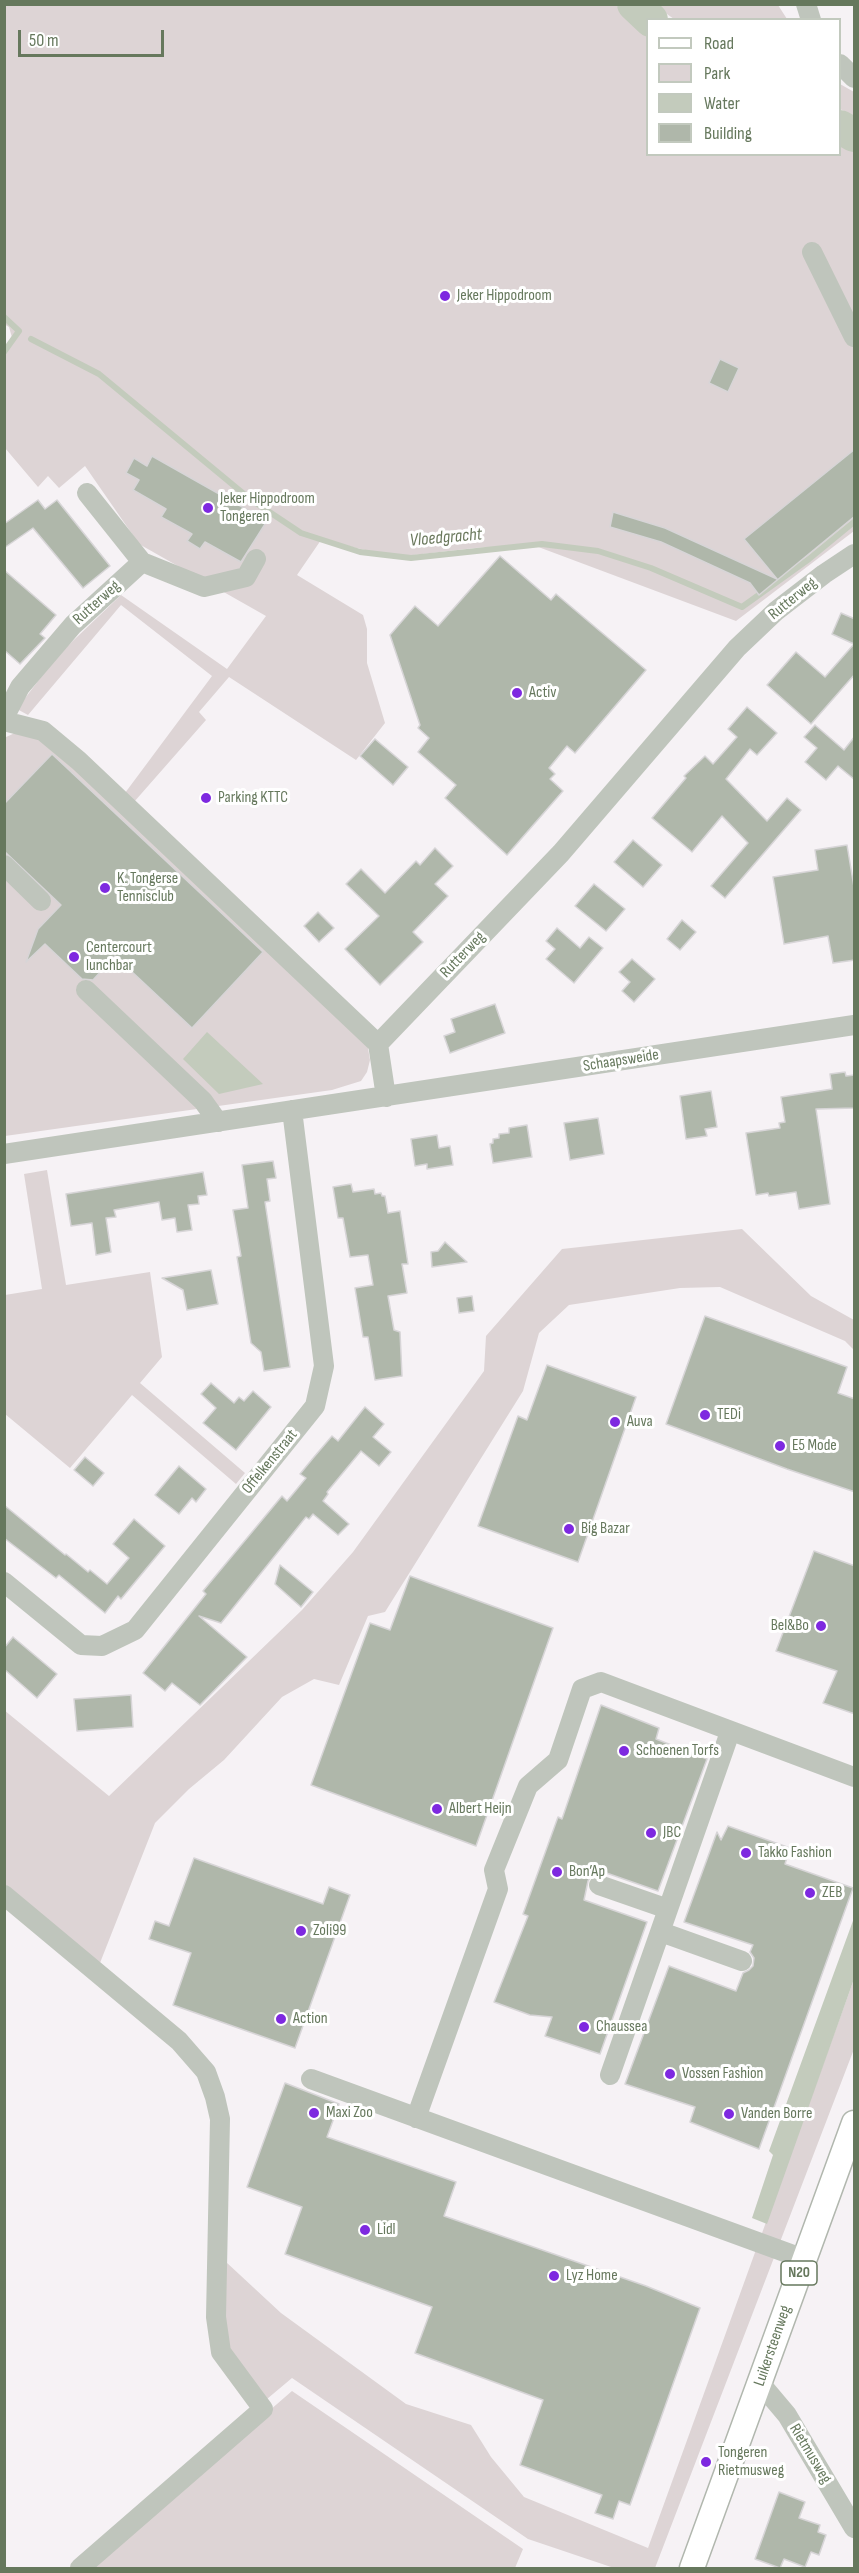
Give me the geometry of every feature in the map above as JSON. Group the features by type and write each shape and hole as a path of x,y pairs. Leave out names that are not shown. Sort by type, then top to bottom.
{"main road":[{"name":"Luikersteenweg","path":"692,2568 855,2123"}],"street":[{"path":"841,65 855,78"},
{"path":"812,252 855,337"},
{"path":"87,493 142,562 204,587 246,578 256,560"},
{"name":"Rutterweg","path":"378,1044 561,853 737,648 777,611 824,574 855,554"},
{"name":"Rutterweg","path":"4,720 20,687 73,625 142,562"},
{"path":"4,720 42,731 79,761 378,1044 387,1096 4,1154"},
{"path":"4,865 40,901"},
{"path":"86,990 203,1101 218,1122"},
{"name":"Schaapsweide","path":"387,1096 855,1025"},
{"name":"Offelkenstraat","path":"4,1582 81,1645 102,1646 135,1630 315,1406 324,1366 292,1110"},
{"path":"416,2118 498,1889 494,1870 528,1786 558,1760 582,1689 601,1682 855,1777"},
{"path":"610,2075 730,1732"},
{"path":"599,1885 668,1909"},
{"path":"4,1895 179,2041 206,2072 215,2097 219,2119 216,2317 221,2352 263,2409 80,2568"},
{"path":"661,1932 742,1961"},
{"path":"311,2079 804,2259"},
{"name":"Rietmusweg","path":"760,2383 787,2415 852,2520"}],"green space":[{"name":"Jeker Hippodroom","path":"4,5 616,5 646,36 646,156 841,156 841,140 854,146 854,531 736,621 533,545 475,548 396,557 321,540 297,575 363,615 367,629 367,663 385,723 356,760 229,677 199,712 206,720 134,802 125,793 212,676 121,605 28,715 17,709 56,657 121,595 227,669 266,616 139,544 85,466 59,488 48,476 38,487 5,448 5,354 13,341 9,327 4,324"},
{"path":"654,5 778,5 786,18 673,18"},
{"path":"841,85 854,92 854,116 841,110"},
{"name":"K. Tongerse Tennisclub","path":"17,732 42,736 366,1037 370,1060 367,1072 361,1081 332,1090 5,1136 4,738"},
{"path":"47,1170 66,1285 150,1272 162,1357 140,1383 245,1473 236,1484 132,1395 70,1468 5,1414 5,1295 42,1289 24,1174"},
{"path":"742,1229 811,1296 854,1320 854,1350 845,1341 720,1287 680,1288 569,1305 539,1333 523,1391 385,1612 368,1616 339,1685 314,1679 282,1697 224,1760 189,1789 155,1823 98,1968 5,1889 4,1710 109,1796 302,1610 353,1552 484,1371 486,1336 562,1249"},
{"path":"854,1979 854,2049 655,2568 614,2568 528,2539 292,2378 267,2399 227,2350 223,2319 226,2262 281,2313 406,2404 471,2425 491,2457 524,2497 648,2548"},
{"path":"292,2391 523,2549 515,2568 88,2568"}],"water":[{"path":"207,1032 263,1084 219,1094 183,1059"},
{"path":"854,1918 854,1979 767,2224 752,2218 773,2155 769,2151"}],"building":[{"path":"720,359 739,368 728,392 709,383"},
{"path":"855,449 855,516 759,595 750,583 661,542 610,527 613,512 665,528 777,579 744,539"},
{"path":"152,456 267,521 241,562 205,542 200,549 187,541 192,534 161,517 166,509 133,490 139,480 126,473 134,458 147,466"},
{"path":"38,500 45,509 57,500 110,566 83,588 33,528 4,548 4,524"},
{"name":"Activ","path":"500,556 551,600 556,594 646,670 575,753 567,746 549,768 555,774 550,779 563,791 507,855 445,798 456,785 418,752 429,738 418,728 420,725 390,635 415,606 438,626"},
{"path":"4,570 56,615 40,634 45,638 20,664 4,650"},
{"path":"841,613 855,619 855,674 811,724 767,685 796,652 825,677 854,644 832,634"},
{"path":"747,707 777,733 757,755 750,749 726,779 767,821 787,798 801,810 725,898 711,886 748,843 722,816 692,852 652,818 686,778 684,776 705,756 713,764 737,737 728,729"},
{"path":"815,725 844,750 855,736 855,780 838,766 826,780 805,762 817,748 804,737"},
{"path":"375,739 408,767 393,785 360,756"},
{"path":"52,754 263,952 192,1028 115,956 93,980 82,979 45,944 26,962 38,929 61,905 4,851 4,804"},
{"path":"633,840 662,865 643,887 614,862"},
{"path":"847,845 855,893 855,960 833,963 828,936 784,944 773,877 818,870 815,850"},
{"path":"435,848 453,866 435,884 448,896 413,932 423,942 380,985 345,949 379,916 346,884 361,869 385,893 416,861 420,865"},
{"path":"594,884 625,909 606,931 575,906"},
{"path":"318,912 334,928 319,942 304,926"},
{"path":"682,920 696,932 680,950 667,939"},
{"path":"557,928 580,948 589,937 603,948 574,983 546,959 555,949 546,941"},
{"path":"632,959 655,979 634,1002 622,991 630,982 619,972"},
{"path":"495,1004 505,1033 450,1053 444,1036 455,1032 451,1019"},
{"path":"845,1072 846,1076 855,1075 855,1108 816,1109 830,1204 799,1209 796,1192 769,1196 768,1193 756,1195 746,1133 780,1128 779,1123 785,1122 781,1097 832,1089 830,1074"},
{"path":"711,1091 717,1127 705,1129 707,1136 686,1139 680,1096"},
{"path":"598,1118 604,1154 570,1160 564,1123"},
{"path":"527,1125 532,1157 493,1163 490,1144 493,1143 493,1139 499,1138 499,1134 509,1133 509,1128"},
{"path":"437,1135 439,1148 450,1146 453,1165 427,1169 427,1164 415,1166 411,1139"},
{"path":"273,1161 276,1178 267,1179 270,1201 265,1202 290,1367 264,1371 261,1352 251,1343 237,1257 241,1256 233,1210 248,1208 242,1165"},
{"path":"203,1172 207,1195 198,1196 199,1204 188,1205 192,1230 177,1232 175,1218 162,1220 159,1202 114,1210 116,1217 106,1218 111,1252 96,1255 92,1223 71,1226 66,1194"},
{"path":"351,1184 353,1192 374,1189 375,1194 381,1193 385,1196 388,1213 400,1211 408,1264 402,1264 407,1293 388,1296 394,1330 400,1332 402,1376 375,1380 368,1337 363,1337 355,1288 373,1285 368,1255 350,1257 343,1218 338,1218 333,1187"},
{"path":"445,1242 467,1262 432,1267 431,1252 438,1251"},
{"path":"211,1270 218,1304 187,1310 183,1290 162,1278"},
{"path":"472,1296 474,1311 459,1313 457,1298"},
{"path":"705,1316 847,1367 838,1393 855,1399 855,1492 666,1424"},
{"path":"547,1365 636,1397 578,1562 478,1526 518,1416 527,1420"},
{"path":"211,1383 234,1403 239,1397 244,1401 253,1391 271,1407 236,1450 203,1423 216,1408 201,1394"},
{"path":"365,1407 384,1424 373,1437 391,1452 379,1466 361,1451 327,1492 323,1501 349,1524 338,1535 313,1514 309,1519 306,1517 221,1623 199,1616 247,1657 200,1705 172,1683 165,1691 143,1673 206,1594 203,1591 282,1496 287,1501 306,1478 300,1474 314,1457 332,1436 338,1441"},
{"path":"85,1457 104,1473 93,1486 74,1470"},
{"path":"179,1466 206,1489 196,1502 192,1498 179,1514 155,1495"},
{"path":"4,1505 65,1555 88,1572 90,1570 107,1584 129,1558 113,1544 134,1519 165,1546 121,1599 118,1596 105,1613 59,1575 56,1578 4,1538"},
{"path":"814,1551 855,1566 855,1714 823,1703 837,1671 776,1651"},
{"path":"280,1565 313,1592 301,1607 275,1584"},
{"path":"410,1576 553,1628 476,1846 311,1785 370,1623 390,1630"},
{"path":"13,1637 57,1674 37,1698 4,1669 4,1648"},
{"path":"131,1695 133,1727 77,1731 74,1699"},
{"path":"601,1705 659,1728 656,1739 707,1759 658,1891 595,1869 588,1881 584,1900 647,1922 600,2054 545,2036 552,2017 530,2015 494,2002 528,1916 523,1914 558,1817 562,1819"},
{"path":"728,1826 790,1848 785,1864 853,1888 759,2149 690,2122 695,2107 625,2084 669,1966 736,1991 743,1973 753,1966 754,1958 750,1952 753,1945 684,1922 717,1832 721,1840"},
{"path":"194,1858 323,1904 329,1887 350,1895 295,2048 173,2005 191,1953 149,1939 155,1921 169,1926"},
{"path":"285,2083 339,2104 327,2137 456,2182 444,2216 646,2286 700,2308 630,2505 619,2501 613,2519 595,2513 602,2495 520,2465 543,2400 415,2353 432,2307 285,2254 302,2207 247,2187"},
{"path":"779,2492 805,2502 799,2518 820,2525 818,2532 826,2535 819,2555 811,2552 805,2567 784,2559 780,2568 755,2559"}],"waterway":[{"path":"634,4 649,18"},
{"path":"841,128 854,135"},
{"name":"Vloedgracht","path":"4,317 19,331 4,352"},
{"name":"Vloedgracht","path":"31,339 99,374 250,499 301,533 360,552 411,558 542,544 598,551 651,568 742,607 809,559 854,522"}],"place":[{"name":"Jeker Hippodroom","path":"445,296"},
{"name":"Jeker Hippodroom Tongeren","path":"208,508"},
{"name":"Activ","path":"517,693"},
{"name":"Parking KTTC","path":"206,798"},
{"name":"K. Tongerse Tennisclub","path":"105,888"},
{"name":"Centercourt lunchbar","path":"74,957"},
{"name":"TEDi","path":"705,1415"},
{"name":"Auva","path":"615,1422"},
{"name":"E5 Mode","path":"780,1446"},
{"name":"Big Bazar","path":"569,1529"},
{"name":"Bel&Bo","path":"821,1626"},
{"name":"Schoenen Torfs","path":"624,1751"},
{"name":"Albert Heijn","path":"437,1809"},
{"name":"JBC","path":"651,1833"},
{"name":"Takko Fashion","path":"746,1853"},
{"name":"Bon’Ap","path":"557,1872"},
{"name":"ZEB","path":"810,1893"},
{"name":"Zoli99","path":"301,1931"},
{"name":"Action","path":"281,2019"},
{"name":"Chaussea","path":"584,2027"},
{"name":"Vossen Fashion","path":"670,2074"},
{"name":"Maxi Zoo","path":"314,2113"},
{"name":"Vanden Borre","path":"729,2114"},
{"name":"Lidl","path":"365,2230"},
{"name":"Lyz Home","path":"554,2276"},
{"name":"Tongeren Rietmusweg","path":"706,2462"}]}
